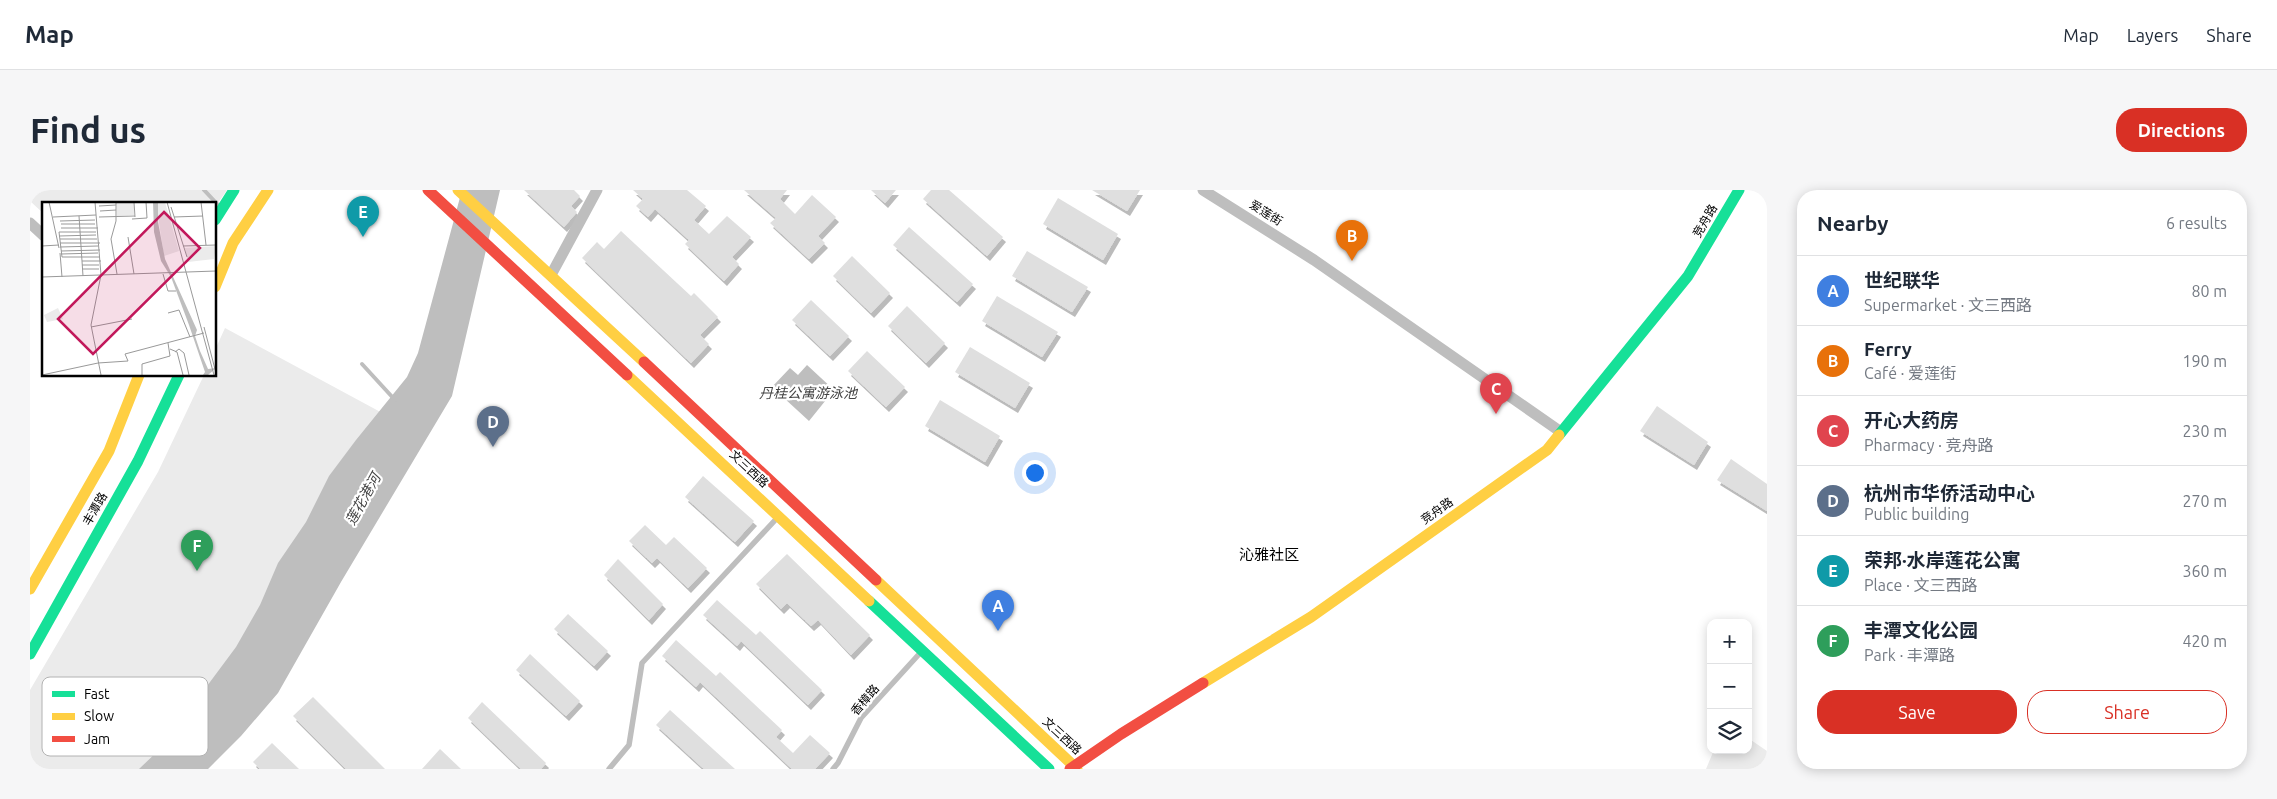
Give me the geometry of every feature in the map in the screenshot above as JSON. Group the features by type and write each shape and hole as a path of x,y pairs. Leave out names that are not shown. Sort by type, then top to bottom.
{"main road":[{"path":"216,286 233,243 268,190"},
{"name":"文三西路","path":"428,190 1050,769"},
{"name":"文三西路","path":"458,190 511,237 1073,768"},
{"name":"竞舟路","path":"1073,768 1311,617 1547,450 1688,276 1739,190"},
{"path":"216,218 233,192"},
{"name":"丰潭路","path":"30,589 109,451 138,376"},
{"name":"丰潭路","path":"30,654 138,462 179,376"}],"street":[{"path":"551,275 597,190"},
{"name":"爱莲街","path":"1203,190 1314,260 1561,432"},
{"path":"30,223 42,234"}],"lane":[{"path":"608,769 629,745 642,663 779,516"},
{"name":"香樟路","path":"833,769 861,718 922,650"}],"shaded area":[{"path":"30,190 227,190 216,206 216,202 42,202 42,212 30,201"},
{"path":"225,328 386,415 236,671 208,703 208,677 42,677 42,756 161,756 150,769 30,769 30,690 158,472 204,376 216,376 216,348"},
{"path":"1752,741 1767,751 1767,769 1706,769 1712,754 1752,754"}],"water":[{"name":"莲花港河","path":"462,190 500,190 452,396 341,582 278,693 241,736 208,769 139,769 153,756 208,756 208,685 236,647 260,605 278,563 306,522 329,476 407,377 418,353"},
{"name":"丹桂公寓游泳池","path":"807,365 834,390 809,421 772,387 790,368 798,375"}],"building":[{"path":"524,190 574,190 580,196 571,206 577,212 564,227"},
{"path":"633,190 687,190 706,206 694,220 709,234 727,216 751,237 732,257 739,264 724,281 685,244 689,240 655,209 648,217 636,206 643,199"},
{"path":"744,190 787,190 780,199 795,214 812,195 836,217 818,236 825,243 809,259 770,223 776,218"},
{"path":"871,190 896,190 885,203"},
{"path":"931,190 949,190 1003,237 987,256 923,199"},
{"path":"1092,190 1140,190 1127,211"},
{"path":"1058,198 1118,234 1103,260 1043,224"},
{"path":"909,227 973,284 957,302 893,245"},
{"path":"621,231 691,296 694,293 718,317 700,335 709,344 691,363 582,258 597,242 604,249"},
{"path":"1027,251 1088,287 1072,312 1012,276"},
{"path":"852,256 890,293 871,313 833,276"},
{"path":"997,296 1058,332 1042,357 982,321"},
{"path":"811,300 849,336 830,356 792,320"},
{"path":"907,306 945,343 926,363 888,326"},
{"path":"970,347 1030,383 1015,408 955,372"},
{"path":"867,351 905,387 886,407 848,371"},
{"path":"940,400 1000,436 985,462 925,426"},
{"path":"1657,406 1708,442 1694,465 1640,431"},
{"path":"1731,459 1767,484 1767,511 1717,480"},
{"path":"703,476 754,521 735,542 685,497"},
{"path":"645,525 666,545 674,537 707,568 688,588 657,558 652,563 629,541"},
{"path":"787,554 870,635 851,655 818,620 811,626 787,603 781,609 756,584"},
{"path":"618,559 663,604 649,620 604,575"},
{"path":"717,600 756,635 760,631 822,690 808,705 741,641 737,646 703,615"},
{"path":"568,614 608,651 594,666 554,629"},
{"path":"676,640 716,676 720,672 782,730 776,737 793,753 810,735 830,753 815,769 792,769 700,682 696,687 662,656"},
{"path":"530,654 580,701 566,716 516,670"},
{"path":"313,697 385,769 346,769 293,716"},
{"path":"482,702 546,763 541,769 521,769 468,718"},
{"path":"670,710 735,769 704,769 656,725"},
{"path":"272,743 299,769 260,769 253,762"},
{"path":"440,749 461,769 422,769"}],"waterway":[{"path":"204,190 215,202"},
{"path":"216,203 219,206"},
{"path":"362,364 395,400"}],"traffic: fast":[{"path":"216,218 234,190"},
{"path":"1559,435 1688,276 1739,190"},
{"path":"30,654 138,461 179,376"},
{"path":"869,601 1049,769"}],"traffic: slow":[{"path":"216,285 233,243 268,190"},
{"path":"458,190 644,362"},
{"path":"627,375 869,601"},
{"path":"30,589 109,451 139,376"},
{"path":"1203,683 1311,617 1547,450 1559,435"},
{"path":"876,580 1077,769"}],"traffic: jam":[{"path":"428,190 627,375"},
{"path":"644,362 876,580"},
{"path":"1070,769 1121,734 1203,683"}],"place":[{"name":"荣邦·水岸莲花公寓","path":"363,237"},
{"name":"Ferry","path":"1352,261"},
{"name":"开心大药房","path":"1496,414"},
{"name":"杭州市华侨活动中心","path":"493,447"},
{"name":"丰潭文化公园","path":"197,571"},
{"name":"世纪联华","path":"998,631"}],"district":[{"name":"沁雅社区","path":"1269,555"}]}
